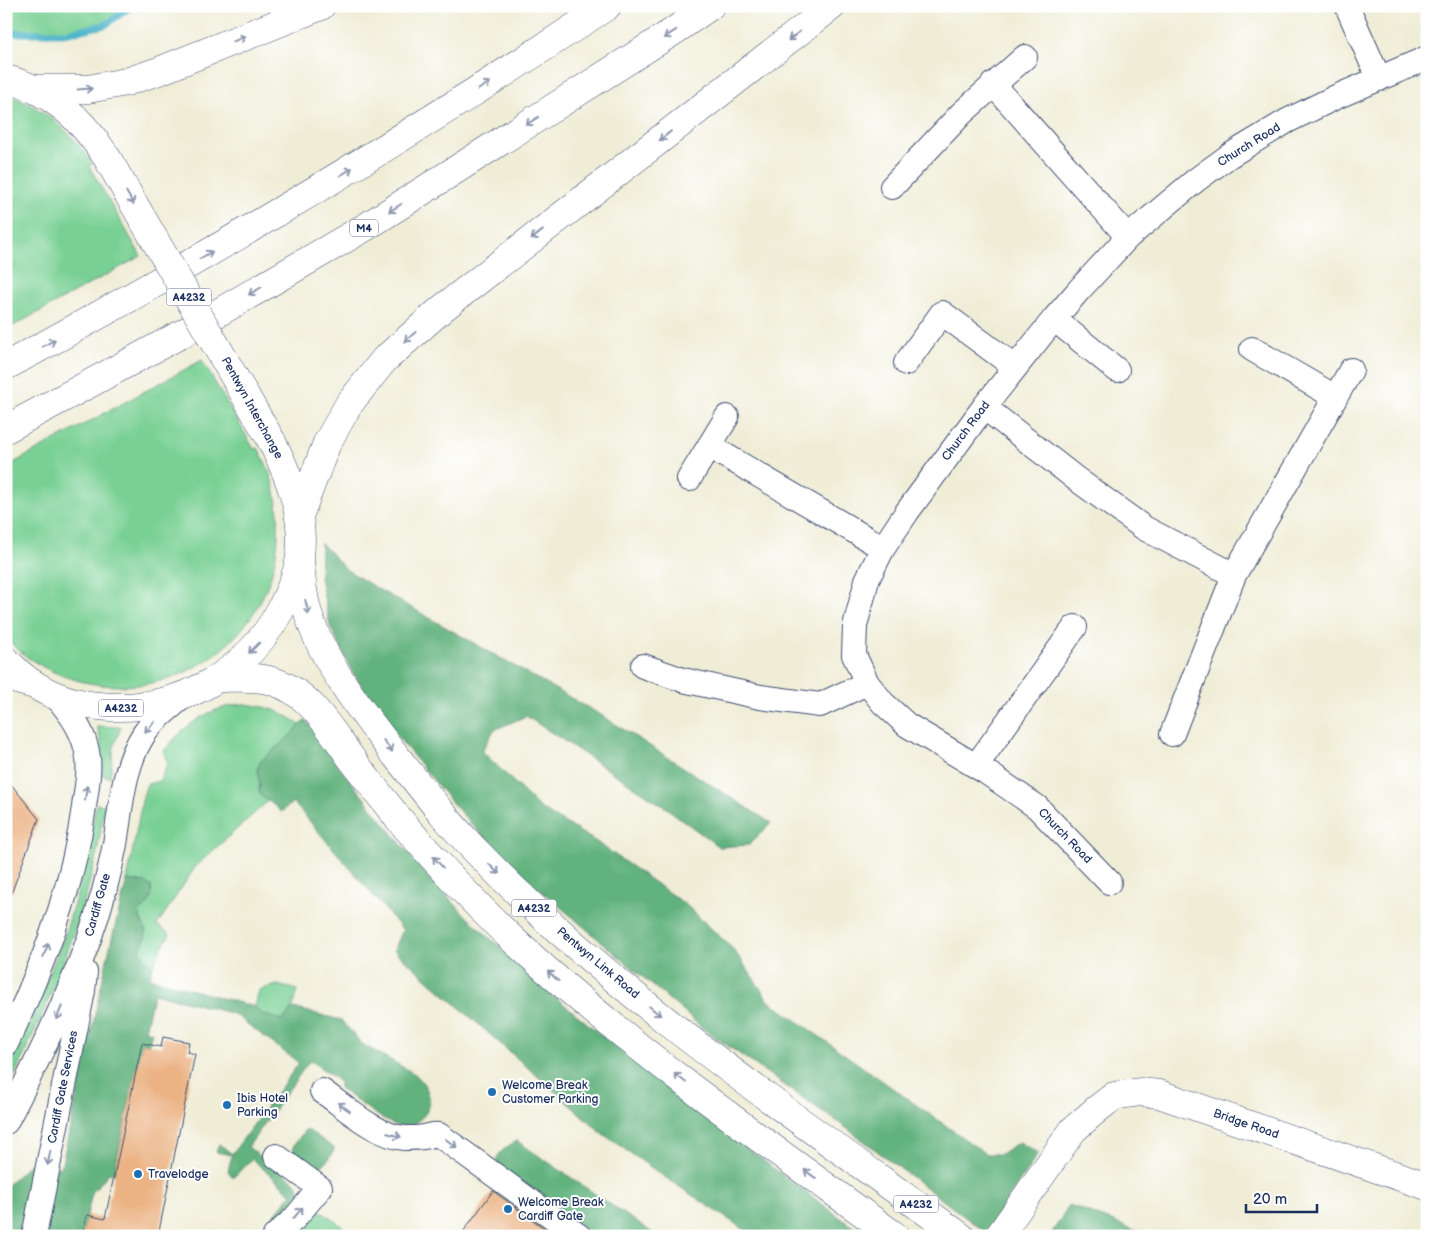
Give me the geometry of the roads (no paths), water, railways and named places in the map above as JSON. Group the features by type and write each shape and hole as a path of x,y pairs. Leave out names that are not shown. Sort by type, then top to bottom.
{"main road":[{"path":"36,89 88,89 126,82 159,71 321,6"},
{"path":"6,366 268,220 494,80 607,6"},
{"name":"M4","path":"6,430 185,332 369,224 674,31 710,6"},
{"path":"299,516 327,442 349,404 384,360 443,308 832,6"},
{"name":"Pentwyn Interchange","path":"6,79 36,89 59,103 75,117 106,156 271,440 290,481 299,516 300,542 300,559 289,590 273,623 262,639 252,650 218,678 186,694 156,705 120,708 80,703 44,690 6,661"},
{"name":"Pentwyn Link Road","path":"300,559 301,580 309,617 328,658 383,740 479,854 542,915 600,967 689,1039 960,1236"},
{"path":"6,677 44,690"},
{"name":"A4232","path":"218,678 256,678 273,681 289,688 304,698 320,714 402,823 520,946 660,1063 895,1236"},
{"name":"Bridge Road","path":"999,1236 1073,1130 1114,1096 1140,1092 1159,1094 1427,1186"}],"street":[{"path":"1347,6 1379,79"},
{"path":"892,187 962,113 1025,57"},
{"name":"Church Road","path":"1109,882 1037,807 976,766 907,725 883,703 867,682 854,655 855,626 866,580 883,548 907,512 984,407 1054,319 1128,237 1196,180 1229,156 1287,121 1336,97 1427,58"},
{"path":"993,84 1128,237"},
{"path":"906,363 942,313 1015,367"},
{"path":"1054,319 1117,370"},
{"path":"1252,349 1335,397"},
{"path":"1172,734 1234,575 1351,370"},
{"path":"984,407 1075,478 1144,528 1234,575"},
{"path":"689,479 728,417"},
{"path":"709,446 883,548"},
{"path":"976,766 1075,627"},
{"path":"643,666 683,680 760,697 820,705 867,682"},
{"path":"6,1044 48,946 71,870 82,822 87,779 88,757 78,725 74,717 44,690"},
{"name":"Cardiff Gate","path":"6,1122 53,1027 89,938 105,885 125,782 133,755 145,732 186,694"},
{"name":"Cardiff Gate Services","path":"34,1236 83,992 89,938"},
{"path":"322,1091 367,1123 392,1136 406,1138 439,1135 580,1236"},
{"path":"275,1236 294,1218 320,1188 276,1156"}],"waterway":[{"path":"6,33 66,33 105,25 132,6"}],"place":[{"name":"Welcome Break Customer Parking","path":"492,1092"},
{"name":"Ibis Hotel Parking","path":"227,1105"},
{"name":"Travelodge","path":"138,1174"},
{"name":"Welcome Break Cardiff Gate","path":"508,1209"}]}
